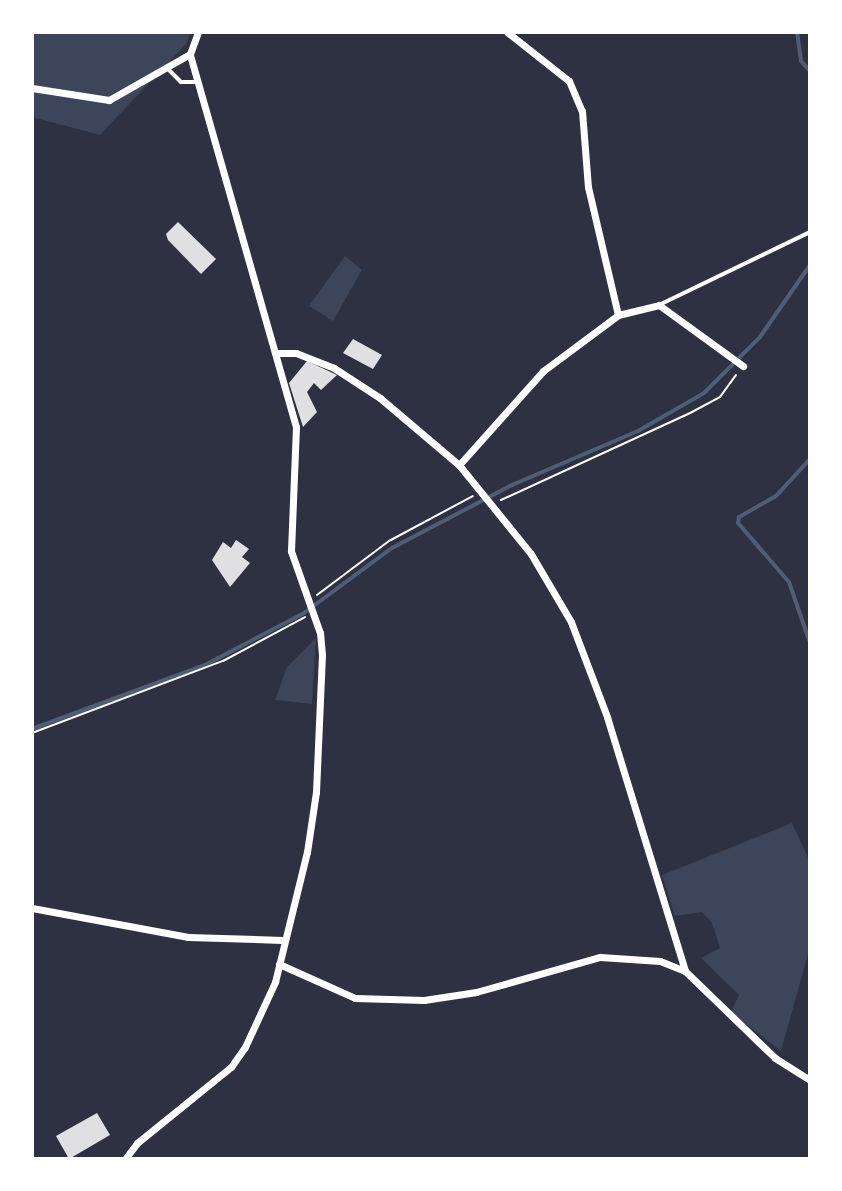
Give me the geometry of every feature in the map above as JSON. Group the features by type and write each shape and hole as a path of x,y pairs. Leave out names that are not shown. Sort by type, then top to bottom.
{"street":[{"path":"125,1159 137,1143 231,1067 259,1021 279,964 282,940 307,852 316,792 323,675 320,633 291,551 296,427 190,54 198,32"},
{"path":"507,32 569,81 582,111 588,187 618,315"},
{"path":"32,88 109,100 190,54"},
{"path":"459,465 543,371 618,315 659,305 743,366"},
{"path":"277,353 296,353 334,368 380,398 459,465 531,554 571,622 631,790 685,971"},
{"path":"32,908 188,937 282,940"},
{"path":"279,964 355,998 424,1000 476,992 600,957 660,961 685,971 775,1058 810,1080"}],"lane":[{"path":"168,69 181,82 197,82"},
{"path":"659,305 810,232"}],"path":[{"path":"493,504 706,405 720,397 743,366"},
{"path":"307,602 389,541 481,491"},
{"path":"32,733 223,661 313,613"}],"shaded area":[{"path":"32,32 190,32 187,43 100,135 32,117"},
{"path":"345,256 362,270 333,321 309,306"},
{"path":"316,638 312,704 275,700 287,667"},
{"path":"792,823 810,862 810,947 781,1051 731,1012 739,995 701,958 720,948 712,923 702,912 675,916 662,875"}],"building":[{"path":"178,222 216,259 201,274 168,240 166,234"},
{"path":"353,339 382,355 373,369 343,353"},
{"path":"307,361 337,375 321,390 314,383 307,392 317,412 303,427 289,383"},
{"path":"236,540 249,549 242,557 250,563 230,587 212,560 223,542 231,548"},
{"path":"97,1113 110,1135 69,1159 56,1136"}],"waterway":[{"path":"797,32 801,61 810,71"},
{"path":"32,729 205,665 304,613 392,548 512,485 638,431 704,393 760,337 810,265"},
{"path":"810,459 776,496 739,517 738,523 789,582 810,643"}]}
